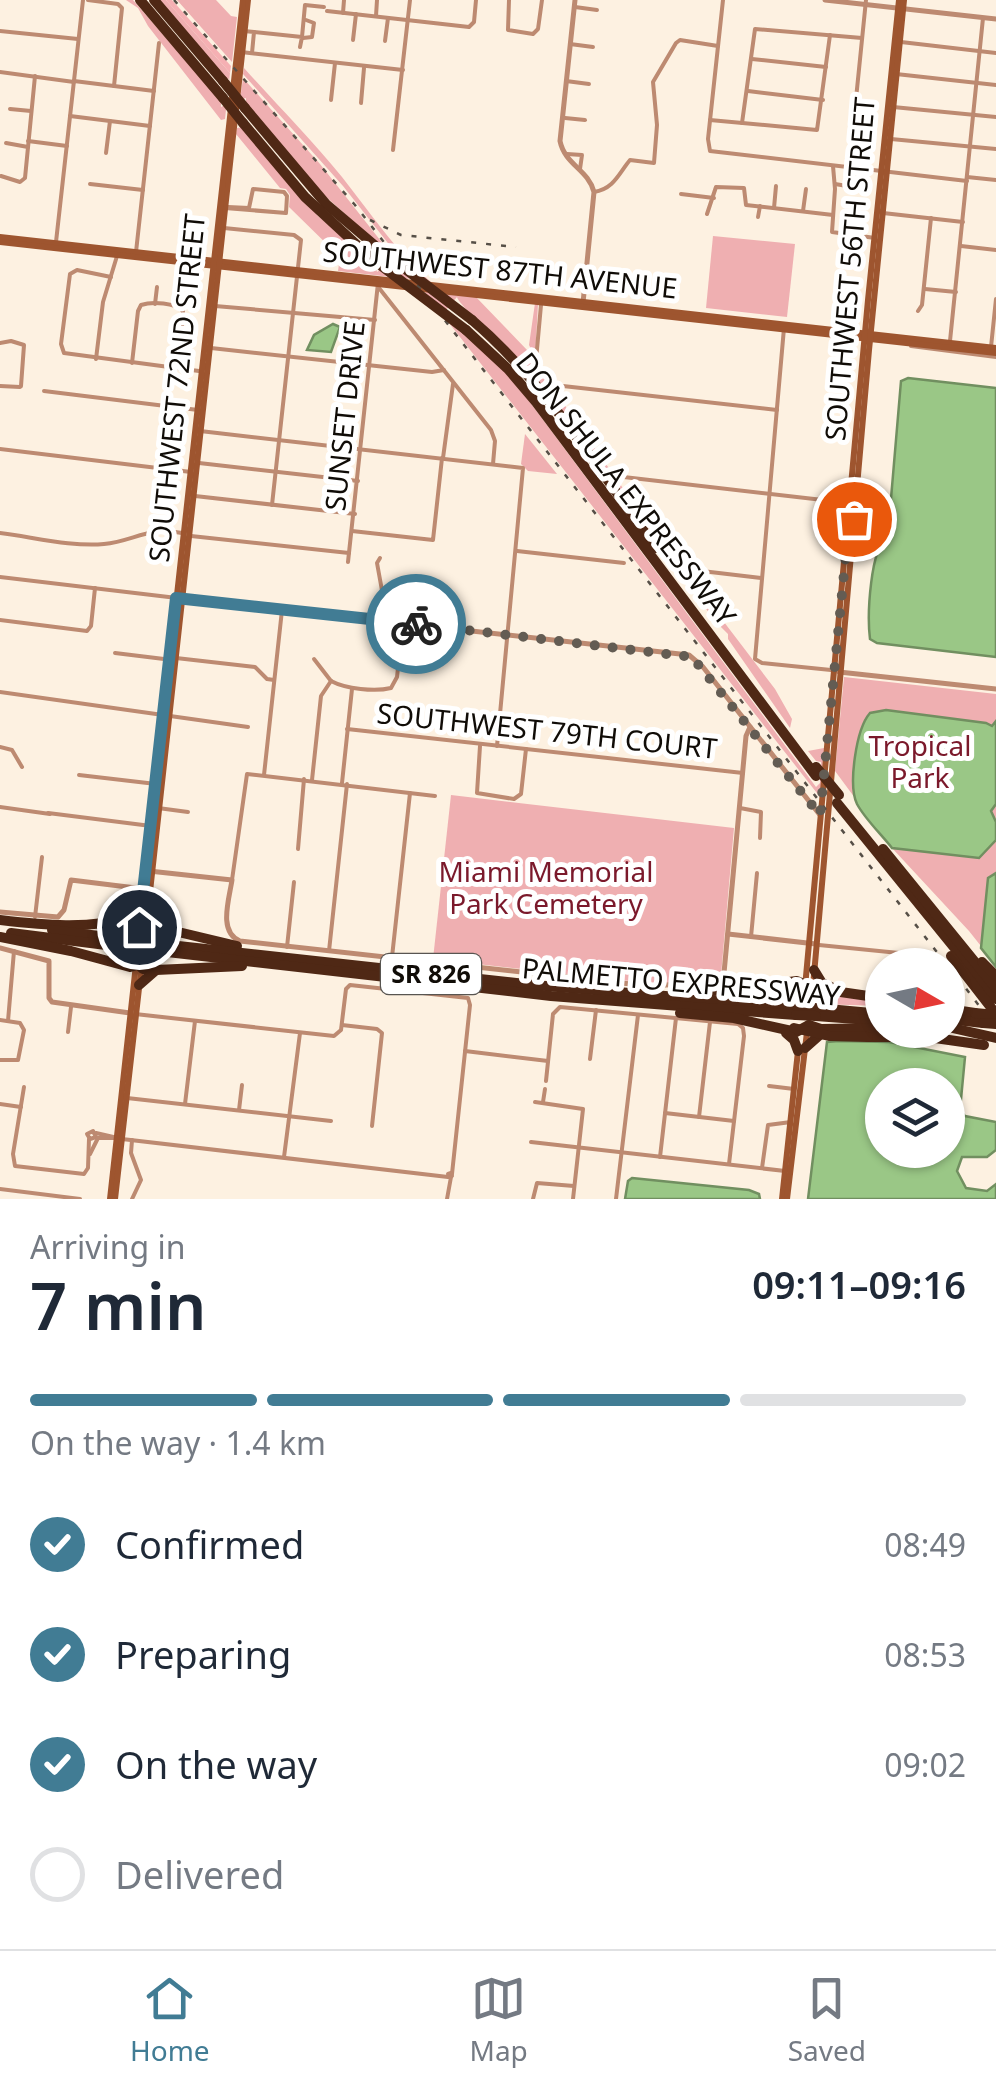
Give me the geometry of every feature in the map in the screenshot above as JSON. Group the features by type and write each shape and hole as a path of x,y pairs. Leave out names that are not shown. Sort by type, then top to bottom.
{"highway":[{"name":"DON SHULA EXPRESSWAY","path":"138,0 312,204 516,362 816,771 996,1000"},
{"name":"DON SHULA EXPRESSWAY","path":"154,0 326,204 375,254"},
{"name":"DON SHULA EXPRESSWAY","path":"838,799 996,988"},
{"path":"0,928 126,918 137,912 146,897"},
{"path":"146,897 156,923 168,929"},
{"path":"922,909 922,916 996,1014"},
{"path":"126,918 143,925 284,952"},
{"path":"942,923 996,976"},
{"path":"0,928 119,964 156,970 225,966 308,968"},
{"name":"PALMETTO EXPRESSWAY","path":"0,928 712,1015 865,1017"},
{"name":"PALMETTO EXPRESSWAY","path":"151,946 284,952 806,1018"},
{"path":"119,964 136,984 156,970"},
{"path":"792,981 811,969 822,983 835,990"},
{"path":"581,990 592,987 700,992 792,981 865,995"},
{"path":"551,996 606,1007 728,1018 782,1029 801,1049 833,1029 865,1021"},
{"path":"965,1012 996,1014"},
{"path":"782,1029 806,1018 833,1029"},
{"path":"806,1018 829,1036 993,1039"},
{"path":"965,1021 983,1023 993,1039"},
{"path":"965,1032 993,1039"},
{"path":"965,1036 993,1039"}],"main road":[{"name":"SOUTHWEST 72ND STREET","path":"204,372 245,1"},
{"name":"SOUTHWEST 56TH STREET","path":"887,139 901,4"},
{"name":"SOUTHWEST 56TH STREET","path":"867,334 901,4"},
{"name":"SOUTHWEST 72ND STREET","path":"154,826 204,372 205,333 223,228 224,187"},
{"name":"SOUTHWEST 56TH STREET","path":"784,1199 811,969 880,213"},
{"name":"SOUTHWEST 87TH AVENUE","path":"0,239 116,256 168,258"},
{"name":"SOUTHWEST 87TH AVENUE","path":"116,256 136,252 216,265 339,276 381,286 542,298 994,351"},
{"path":"205,333 209,348"},
{"name":"SOUTHWEST 72ND STREET","path":"111,1199 166,715"},
{"name":"SOUTHWEST 72ND STREET","path":"119,1139 124,1098"}],"street":[{"path":"55,245 85,0 121,5 114,86"},
{"path":"343,13 344,0"},
{"path":"376,16 378,0"},
{"path":"393,150 410,0"},
{"path":"300,47 305,6 472,26 476,0"},
{"path":"509,0 508,30 537,32 542,0"},
{"path":"723,0 709,150 884,172 996,180"},
{"path":"825,0 901,4 996,19"},
{"path":"848,168 866,2"},
{"path":"583,303 594,192 589,178 564,155 560,139 575,4 597,10"},
{"path":"353,40 356,14"},
{"path":"385,41 388,18"},
{"path":"950,345 984,18"},
{"path":"243,25 254,32 302,38"},
{"path":"742,124 752,33 756,28 862,38"},
{"path":"0,31 78,39"},
{"path":"252,54 254,32"},
{"path":"710,120 818,129 830,34"},
{"path":"594,192 604,190 624,174 629,161 654,163 657,125 653,82 680,40 719,43"},
{"path":"900,42 996,53"},
{"path":"136,252 159,43"},
{"path":"570,44 593,47"},
{"path":"239,52 402,70"},
{"path":"750,59 826,67"},
{"path":"331,100 335,63"},
{"path":"361,103 365,66"},
{"path":"0,72 154,91"},
{"path":"894,74 996,85"},
{"path":"1,176 6,180 25,179 35,76"},
{"path":"566,81 589,84"},
{"path":"746,91 823,100"},
{"path":"893,107 996,117"},
{"path":"10,108 32,111"},
{"path":"70,116 150,126"},
{"path":"562,118 585,120"},
{"path":"106,153 110,121"},
{"path":"887,139 996,148"},
{"path":"6,143 66,146"},
{"path":"564,155 581,154 580,169"},
{"path":"833,166 832,232 875,238"},
{"path":"90,184 143,190"},
{"path":"835,184 853,186"},
{"path":"707,214 717,185 744,189 744,204 832,214"},
{"path":"774,208 776,186"},
{"path":"225,207 286,212 286,193 254,189 250,204"},
{"path":"804,211 806,189"},
{"path":"681,194 714,198"},
{"path":"225,207 250,204 258,210"},
{"path":"758,218 760,206"},
{"path":"880,213 963,222"},
{"path":"918,310 924,289 931,218"},
{"path":"223,228 300,238 272,504"},
{"path":"960,246 996,250"},
{"path":"96,359 102,304 116,256"},
{"path":"111,277 82,271 70,274 61,344 64,353 204,372"},
{"path":"155,304 157,286"},
{"path":"381,286 493,435 493,464"},
{"name":"SUNSET DRIVE","path":"348,562 381,286"},
{"path":"924,289 956,292"},
{"path":"542,298 536,360 558,386 777,410"},
{"path":"994,351 996,300"},
{"path":"132,363 140,306 155,304 182,310 185,320 179,368"},
{"path":"214,306 375,320"},
{"path":"785,325 756,661 996,690"},
{"name":"SOUTHWEST 87TH AVENUE","path":"913,340 913,347 994,351"},
{"path":"0,344 13,342 24,346 21,386"},
{"path":"209,348 444,370"},
{"path":"352,531 433,540 454,383"},
{"path":"0,386 21,386 27,390"},
{"path":"44,391 200,410"},
{"path":"197,431 524,470 497,746"},
{"path":"0,449 358,481"},
{"path":"615,476 853,503"},
{"path":"190,495 355,514"},
{"path":"0,533 93,544 148,531 349,554"},
{"path":"517,550 624,563"},
{"path":"378,620 383,596 377,563 380,558"},
{"path":"685,570 761,578"},
{"path":"0,577 692,657 824,816"},
{"path":"0,620 88,630 95,588"},
{"path":"264,775 282,609"},
{"path":"314,659 331,681 385,690 394,685 402,623"},
{"path":"115,653 254,667 274,680"},
{"path":"312,780 321,696 331,681"},
{"path":"329,952 352,687"},
{"path":"0,692 248,727"},
{"path":"435,796 249,774 227,926 232,938 284,952 393,957 660,987 721,980 750,727"},
{"name":"SOUTHWEST 79TH COURT","path":"347,729 743,774"},
{"path":"480,744 477,794 512,799 521,795 526,749"},
{"path":"0,746 11,749 22,767"},
{"path":"79,774 156,784"},
{"path":"298,849 304,780"},
{"path":"393,957 410,793"},
{"path":"0,806 154,826"},
{"path":"158,808 188,812"},
{"path":"740,808 761,812 760,838"},
{"path":"36,917 42,857"},
{"path":"149,871 232,880"},
{"path":"751,936 756,873"},
{"path":"0,912 53,918 63,912 69,881 106,884 146,897"},
{"path":"284,952 294,882"},
{"path":"104,896 106,884"},
{"path":"728,934 865,949"},
{"path":"0,948 50,962 48,998 53,1002 195,1021 339,1034 348,987 467,998 470,1001 447,1199"},
{"path":"8,1021 14,950"},
{"path":"68,1032 72,1005"},
{"path":"546,1081 556,1008 676,1018 712,1015 736,1023 743,1028 729,1164"},
{"path":"590,1059 596,1010"},
{"path":"616,1199 638,1014"},
{"path":"699,1117 712,1015"},
{"path":"660,1157 676,1018"},
{"path":"0,1020 24,1027 18,1060 0,1060"},
{"path":"186,1104 195,1021"},
{"path":"342,1025 381,1032 372,1126"},
{"path":"284,1157 300,1032"},
{"path":"465,1051 548,1060"},
{"path":"239,1110 242,1085"},
{"path":"769,1086 797,1090"},
{"path":"24,1088 13,1154 16,1166 83,1175 94,1137"},
{"path":"543,1102 545,1089"},
{"path":"124,1098 331,1121"},
{"path":"536,1102 582,1108 573,1199"},
{"path":"0,1104 21,1107"},
{"path":"664,1113 734,1121"},
{"path":"762,1168 769,1123 793,1122"},
{"path":"94,1137 118,1127"},
{"path":"104,1135 119,1139"},
{"path":"94,1137 449,1175"},
{"path":"132,1140 131,1153 141,1180 132,1199"},
{"path":"531,1142 788,1171"},
{"path":"533,1199 535,1184 574,1186"},
{"path":"0,1189 80,1199"}],"green space":[{"path":"126,0 133,0 221,101 221,107 227,104 225,119 221,120 138,8"},
{"path":"160,0 166,0 230,73 228,91 229,79"},
{"path":"177,0 216,0 237,17 232,62"},
{"path":"244,68 431,282 417,280 343,186 243,74"},
{"path":"243,78 320,164 382,247 324,195 246,105 246,98 240,100"},
{"path":"243,127 318,216 375,264 377,272 386,263 388,249 409,279 338,271 340,257 289,207 286,189 280,188 236,134 237,128"},
{"path":"713,236 795,244 787,317 706,308"},
{"path":"424,291 475,296 528,351 535,303 538,304 535,359 634,504 775,689 792,719 790,728 728,634 532,373 457,297 446,310 512,378 816,787 820,783 821,762 808,751 824,748 820,797"},
{"path":"525,434 557,474 528,471 521,464"},
{"name":"Tropical Park","path":"844,677 996,694 996,965 892,848 835,771"},
{"name":"Miami Memorial Park Cemetery","path":"451,795 734,828 721,975 665,985 433,959"},
{"path":"797,983 803,986 800,1003 674,993"},
{"path":"817,990 865,997 865,1005 816,1004"}],"shaded area":[{"path":"166,0 172,0 231,66 230,73"},
{"path":"333,324 340,327 331,352 307,350 314,335"},
{"path":"908,378 996,388 996,657 870,639 871,583 877,553 888,534 901,381"},
{"name":"Tropical Park","path":"886,710 992,726 996,721 996,804 991,811 996,822 996,840 979,858 892,848 860,810 853,784 857,744 870,713"},
{"path":"996,873 996,967 981,948 988,878"},
{"path":"827,1042 865,1042 865,1048 919,1048 965,1057 964,1068 865,1068 865,1168 958,1168 966,1188 987,1191 996,1184 996,1199 808,1199"},
{"path":"965,1116 996,1122 996,1150 987,1157 965,1157"},
{"path":"632,1178 749,1190 759,1194 760,1199 625,1199"}],"railway":[{"path":"174,0 355,205 934,948"},
{"path":"370,220 401,235 516,247"},
{"path":"965,987 996,1028"}],"way so far":[{"path":"416,624 692,657 820,815 851,503 856,504 854,519"}],"route":[{"path":"139,927 176,598 416,624"}]}
